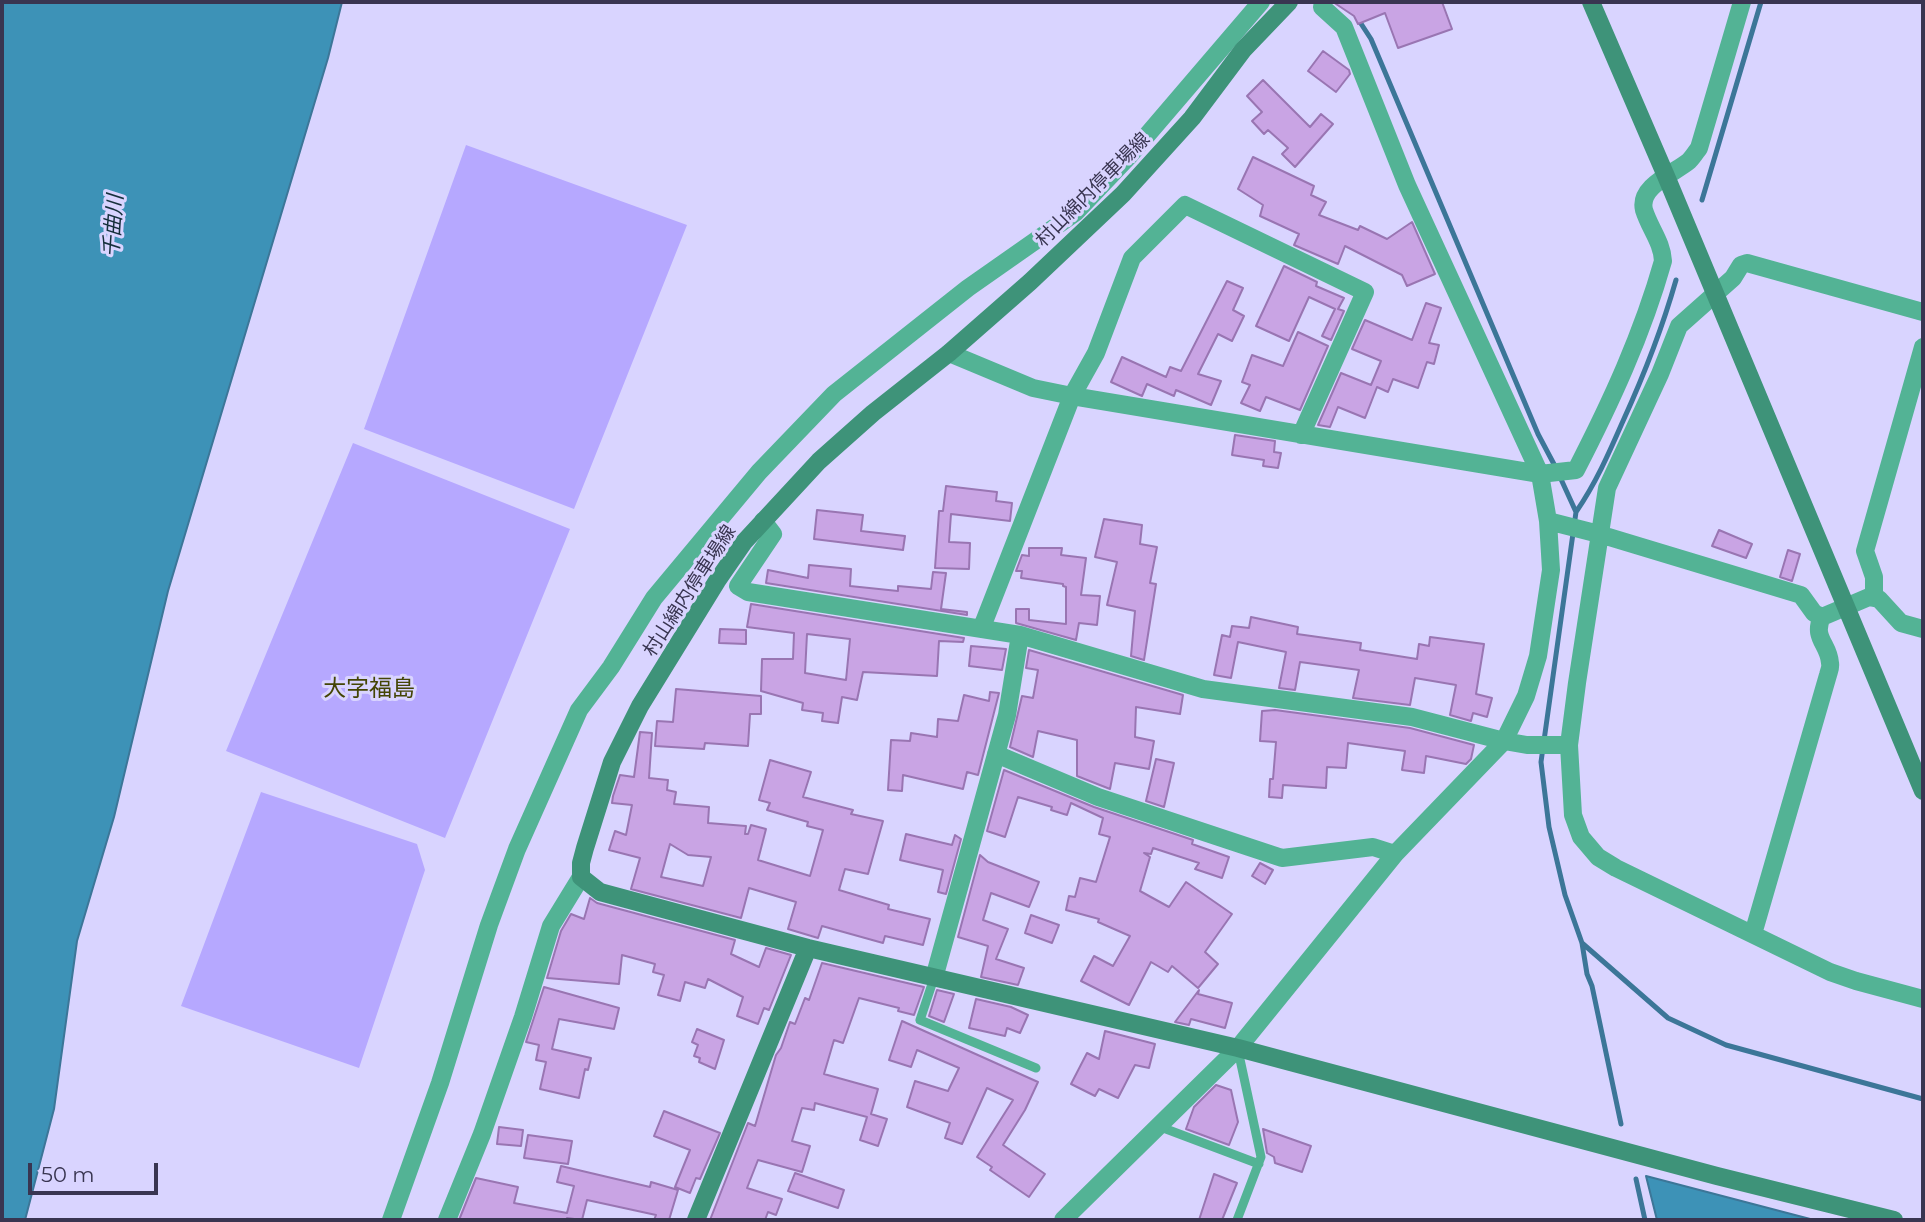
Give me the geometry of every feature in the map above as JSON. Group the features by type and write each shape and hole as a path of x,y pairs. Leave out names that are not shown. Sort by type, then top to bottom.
{"street":[{"path":"391,1220 440,1083 489,925 517,849 579,710 611,667 654,598 759,471 834,394 968,288 1075,213 1130,155 1261,2"},
{"name":"村山綿内停車場線","path":"581,877 581,863 604,784 640,706 744,542 819,461 1030,282 1123,194 1192,118 1243,50 1289,2"},
{"path":"1591,2 1923,791"},
{"path":"949,353 1033,388 1072,396 1543,473 1576,470 1611,403 1633,353 1659,277 1663,251 1643,208 1645,197 1666,176 1690,160 1699,148 1742,2"},
{"path":"1063,1220 1238,1048 1395,853 1504,741 1526,696 1538,656 1551,570 1553,522 1543,473 1407,185 1343,27 1322,7"},
{"path":"982,627 1072,396 1096,353 1132,258 1185,205 1365,292 1301,435"},
{"path":"1923,312 1747,263 1741,265 1733,278 1679,326 1660,374 1607,488 1595,533 1564,745 1573,815 1581,837 1598,857 1830,972 1923,999"},
{"path":"1874,598 1874,577 1865,551 1923,347"},
{"path":"763,521 773,534 738,586 748,592 1020,635 1203,689 1412,717 1504,741 1564,745"},
{"path":"1553,522 1801,595 1814,613 1822,617"},
{"path":"1753,934 1828,675 1830,663 1818,626 1822,617 1869,597 1879,599 1900,622 1923,629"},
{"path":"934,978 1007,715 1020,635"},
{"path":"996,754 1098,797 1282,858 1373,847 1395,853"},
{"path":"447,1220 523,1017 551,926 581,877 600,892 808,948 1238,1048 1717,1176 1894,1220"},
{"path":"696,1220 808,948"}],"lane":[{"path":"934,978 920,1020 1036,1068"},
{"path":"1237,1220 1261,1157 1238,1048"},
{"path":"1158,1126 1259,1164"}],"shaded area":[{"path":"466,145 687,225 574,509 364,429"},
{"path":"353,443 570,529 445,838 226,751"},
{"path":"261,792 417,844 425,870 359,1068 181,1006"}],"water":[{"name":"千曲川","path":"2,2 342,2 328,58 168,591 114,817 77,941 54,1109 25,1220 2,1220"},
{"path":"1646,1176 1814,1220 1657,1220"}],"building":[{"path":"1333,2 1442,2 1452,29 1398,48 1385,13 1358,24 1354,16"},
{"path":"1323,51 1349,70 1350,74 1336,92 1308,71"},
{"path":"1263,80 1310,127 1321,114 1333,124 1295,167 1282,154 1288,148 1268,130 1264,134 1252,121 1262,112 1247,96"},
{"path":"1253,157 1314,186 1311,195 1326,202 1319,215 1358,230 1360,226 1387,239 1412,222 1435,274 1407,286 1402,275 1345,246 1338,264 1294,245 1299,234 1260,216 1263,205 1238,189"},
{"path":"1284,266 1317,282 1316,286 1344,298 1338,309 1344,311 1331,340 1322,336 1335,309 1309,297 1289,341 1256,326"},
{"path":"1227,281 1243,288 1233,310 1244,316 1232,341 1218,334 1198,374 1221,381 1211,405 1176,390 1174,396 1147,384 1142,396 1111,382 1122,357 1166,377 1170,367 1181,371"},
{"path":"1426,303 1441,308 1429,343 1439,345 1434,364 1427,362 1418,388 1393,379 1388,392 1377,387 1365,418 1338,407 1330,427 1318,425 1341,373 1371,385 1381,361 1352,349 1365,320 1412,340"},
{"path":"1298,332 1328,346 1300,410 1266,397 1260,411 1241,403 1250,385 1242,382 1252,355 1283,366"},
{"path":"1235,435 1275,441 1274,452 1281,453 1278,468 1263,466 1264,460 1232,455"},
{"path":"946,486 997,492 996,501 1012,503 1010,521 951,514 949,542 970,543 969,569 935,568 939,511 943,511"},
{"path":"817,510 863,515 861,531 905,536 903,550 814,539"},
{"path":"1104,519 1142,525 1140,544 1157,547 1150,583 1156,584 1144,660 1131,656 1135,611 1107,605 1117,562 1095,557"},
{"path":"1719,530 1752,544 1746,558 1712,546"},
{"path":"1029,548 1062,548 1061,555 1086,558 1081,595 1100,596 1097,625 1079,623 1076,640 1016,623 1016,609 1029,609 1029,620 1066,624 1066,587 1063,584 1021,578 1022,571 1016,571 1022,555 1029,556"},
{"path":"1788,550 1800,554 1792,581 1780,577"},
{"path":"809,565 851,569 850,586 898,591 898,586 931,589 933,572 946,573 941,609 967,612 967,615 766,583 768,570 808,578"},
{"path":"751,604 964,638 963,642 939,641 937,676 863,672 857,700 842,697 838,723 822,721 823,713 802,710 803,703 761,691 762,659 793,659 794,633 747,627","holes":["807,634 850,639 846,680 805,673"]},
{"path":"1251,617 1298,627 1297,634 1361,643 1360,650 1417,659 1419,644 1429,646 1430,637 1484,644 1476,694 1492,698 1487,717 1473,713 1471,721 1450,715 1456,685 1415,678 1410,705 1353,698 1359,670 1300,662 1295,690 1279,688 1286,652 1238,642 1231,678 1214,675 1222,635 1230,637 1232,626 1249,628"},
{"path":"720,629 746,630 746,644 719,643"},
{"path":"971,646 1006,649 1002,670 969,666"},
{"path":"1029,650 1183,695 1180,714 1136,707 1135,737 1154,741 1149,769 1115,763 1110,789 1077,776 1077,740 1038,731 1033,757 1010,747 1022,696 1033,698 1038,670 1026,668"},
{"path":"676,689 761,696 761,714 750,714 748,746 705,743 704,749 655,746 657,721 673,722"},
{"path":"990,692 999,693 978,775 967,772 963,789 903,775 902,791 888,790 891,740 910,741 911,733 937,737 938,719 958,721 964,695 989,701"},
{"path":"1275,710 1410,728 1474,745 1471,759 1466,764 1426,756 1424,773 1402,770 1405,751 1348,743 1346,768 1327,767 1326,788 1283,785 1282,798 1269,797 1276,742 1260,741 1262,711"},
{"path":"640,732 652,733 649,778 668,780 667,790 676,792 674,804 709,807 708,823 746,826 745,834 748,834 751,825 766,829 758,860 810,876 823,830 807,826 808,822 767,810 770,803 759,800 770,760 811,772 803,797 853,810 851,814 883,821 868,874 845,869 839,890 889,905 888,909 930,919 923,945 885,936 883,943 822,926 818,938 788,929 796,902 749,888 741,918 631,889 640,858 609,850 615,831 626,835 632,805 612,803 620,775 634,777","holes":["670,844 688,855 711,857 703,886 661,877"]},
{"path":"1156,759 1174,763 1164,807 1146,801"},
{"path":"1004,770 1094,807 1193,840 1192,844 1229,857 1222,878 1195,869 1199,863 1153,848 1151,854 1144,853 1150,857 1140,891 1169,907 1186,882 1232,914 1205,952 1218,964 1198,988 1172,966 1168,972 1151,962 1129,1005 1081,981 1094,956 1113,966 1130,936 1098,922 1099,919 1066,910 1069,896 1075,897 1080,878 1096,882 1110,837 1099,834 1103,818 1071,803 1067,815 1051,810 1052,807 1018,797 1005,837 987,831"},
{"path":"906,834 952,845 955,835 961,839 946,894 938,892 943,870 900,860"},
{"path":"980,855 988,862 1039,882 1029,907 991,893 983,920 1008,929 996,959 1024,968 1018,985 981,977 988,946 958,937"},
{"path":"1260,863 1273,870 1265,884 1252,876"},
{"path":"590,898 597,903 735,940 731,954 759,967 766,948 791,955 769,1010 764,1008 758,1024 737,1016 743,997 708,979 705,988 685,982 680,1001 658,995 664,975 653,972 655,964 622,955 619,984 547,978 561,931 571,914 584,919"},
{"path":"1031,915 1059,925 1052,943 1025,933"},
{"path":"822,963 924,987 914,1015 898,1011 899,1008 859,998 843,1043 834,1040 824,1074 878,1089 871,1114 887,1119 878,1146 860,1140 867,1117 815,1103 814,1110 802,1108 792,1141 810,1146 802,1172 758,1160 747,1188 782,1199 776,1215 768,1212 765,1220 710,1220 748,1123 755,1126 776,1055 790,1022 795,1024 805,998 809,1000"},
{"path":"544,987 619,1008 614,1029 559,1019 552,1049 591,1058 588,1070 585,1069 579,1098 540,1089 546,1062 536,1060 539,1045 526,1042"},
{"path":"937,990 954,994 944,1022 929,1016"},
{"path":"1199,990 1198,994 1232,1003 1225,1028 1191,1019 1189,1025 1175,1022"},
{"path":"976,999 1011,1007 1028,1015 1020,1033 1007,1028 1005,1036 969,1028"},
{"path":"902,1021 1038,1082 1025,1110 1003,1145 1045,1174 1029,1197 990,1170 992,1167 977,1157 1013,1100 987,1088 962,1144 945,1138 950,1123 907,1107 915,1081 948,1091 959,1068 917,1050 911,1067 889,1060"},
{"path":"697,1029 724,1040 715,1069 699,1062 700,1058 694,1056 698,1045 692,1042"},
{"path":"1105,1031 1155,1044 1149,1068 1135,1065 1118,1098 1099,1089 1095,1096 1071,1084 1087,1053 1099,1059"},
{"path":"1216,1085 1231,1090 1238,1122 1229,1145 1186,1129 1194,1107"},
{"path":"664,1111 720,1133 700,1179 696,1178 690,1193 675,1187 690,1150 654,1136"},
{"path":"499,1127 523,1130 521,1146 497,1144"},
{"path":"1263,1129 1311,1146 1302,1172 1275,1163 1274,1157 1267,1153"},
{"path":"528,1135 572,1141 568,1164 524,1158"},
{"path":"561,1166 650,1187 651,1182 678,1190 669,1220 654,1220 656,1215 587,1200 582,1220 459,1220 476,1178 518,1187 514,1203 567,1213 574,1186 557,1182"},
{"path":"795,1173 844,1190 838,1208 788,1191"},
{"path":"1214,1174 1237,1183 1222,1220 1199,1220"}],"waterway":[{"path":"1702,200 1761,2"},
{"path":"1358,19 1371,39 1538,434 1556,468"},
{"path":"1621,1124 1582,943 1565,895 1549,827 1541,762 1576,512 1602,468 1631,404 1659,334 1676,280"},
{"path":"1560,477 1576,512"},
{"path":"1582,943 1668,1018 1726,1045 1923,1099"},
{"path":"1636,1179 1645,1220"}],"district":[{"name":"大字福島","path":"369,689"}]}
